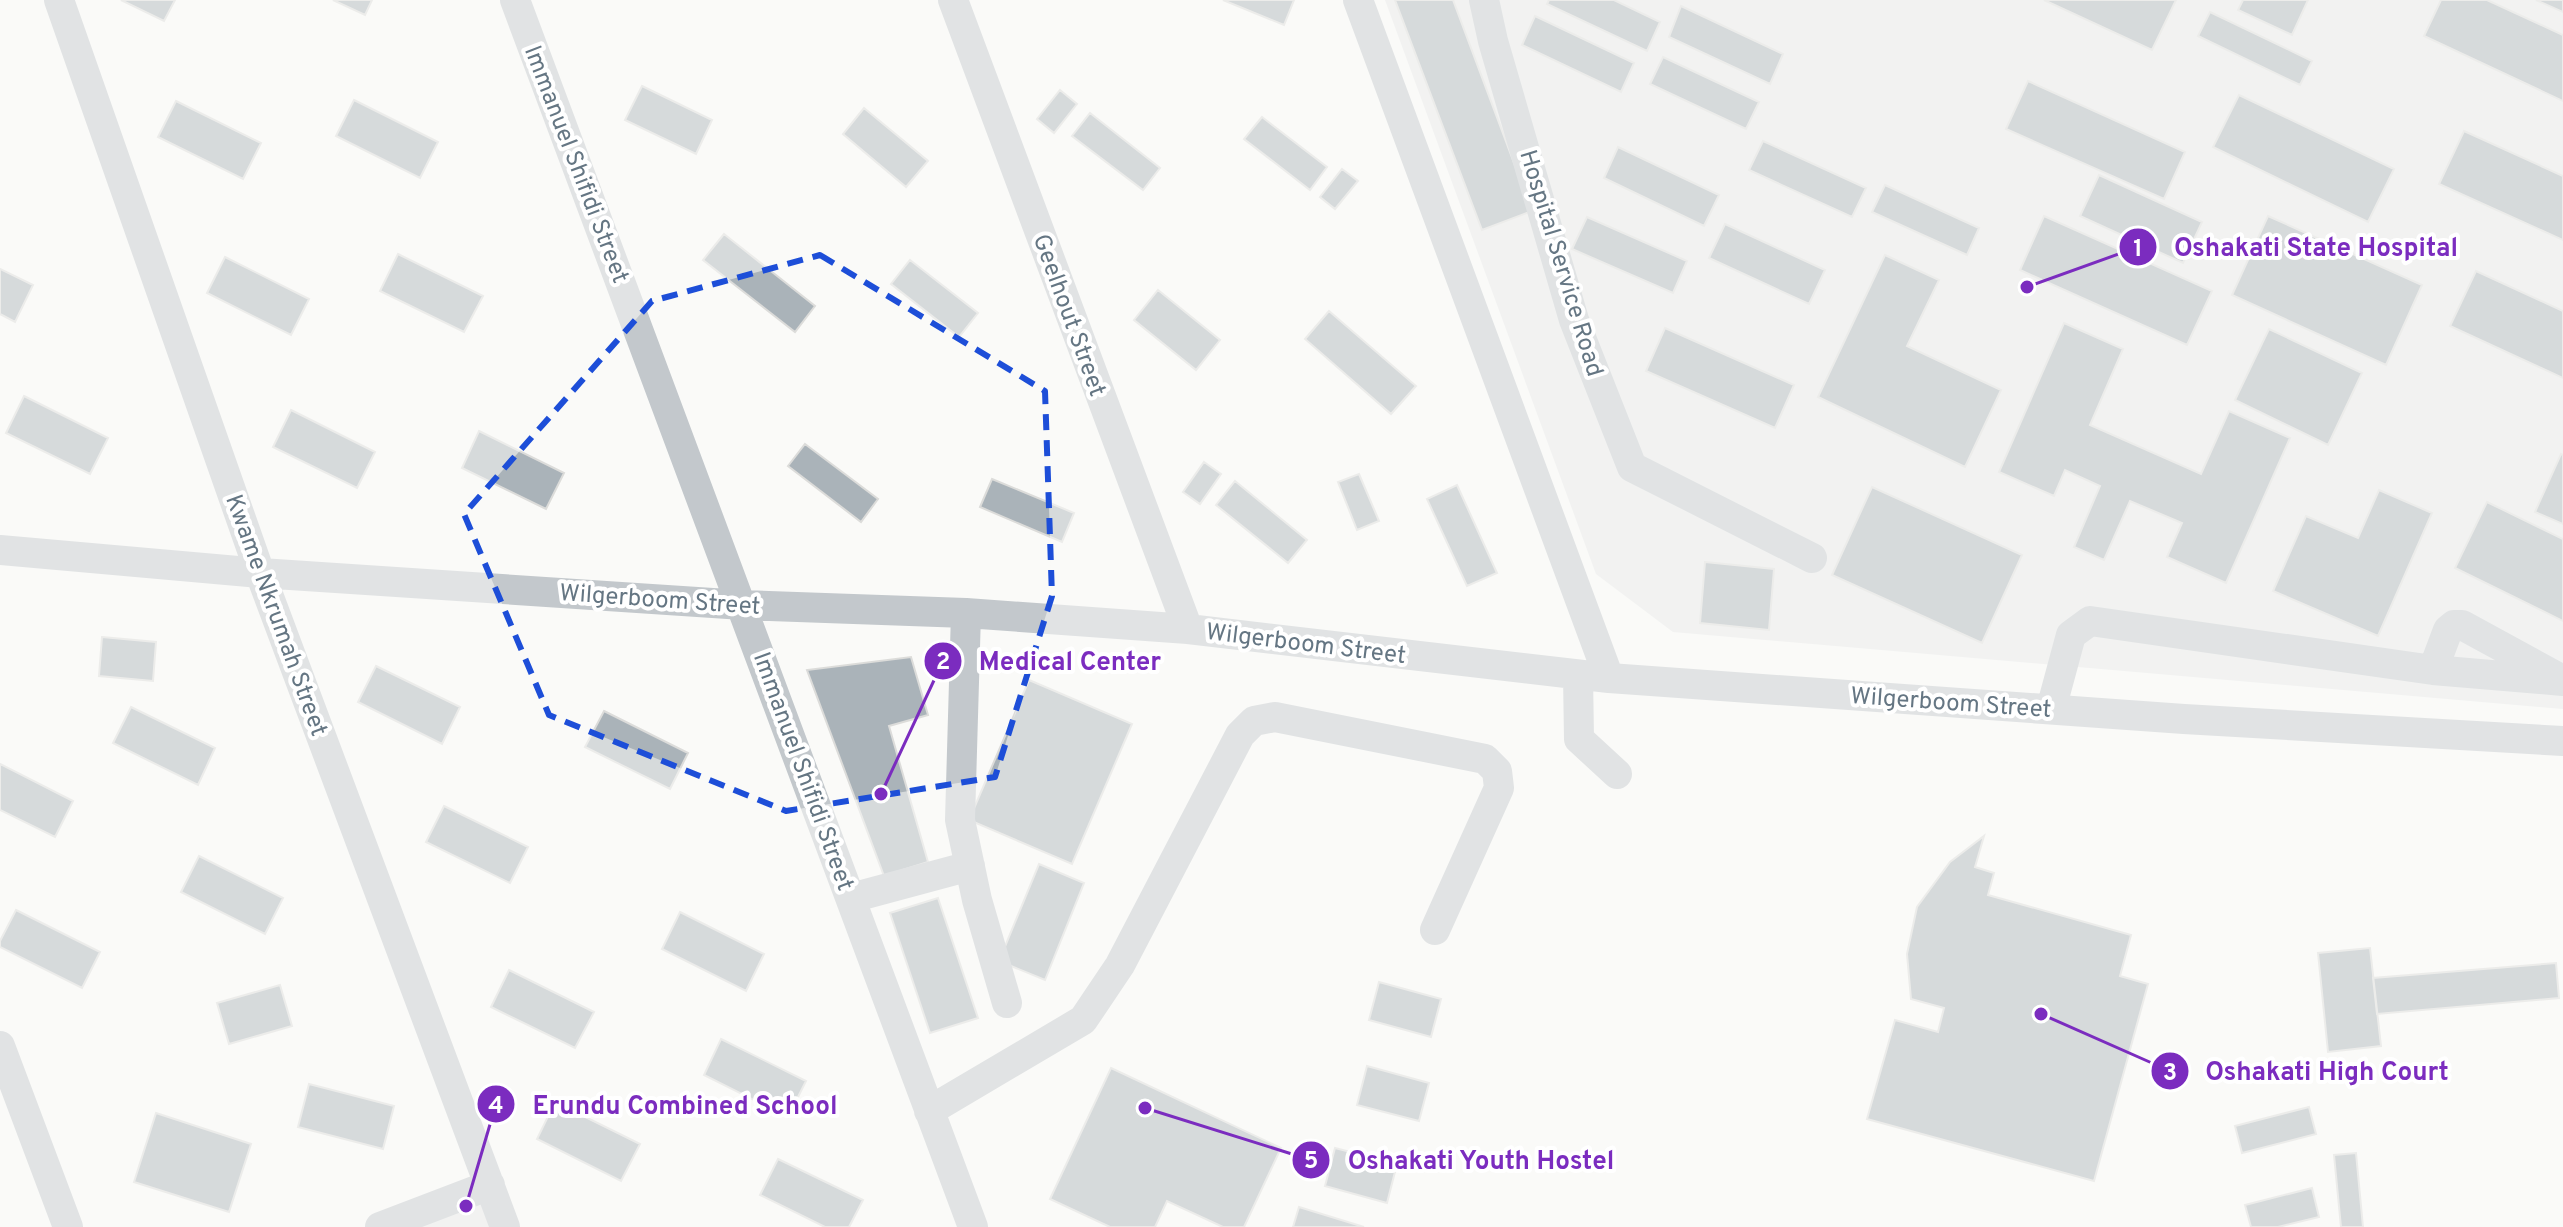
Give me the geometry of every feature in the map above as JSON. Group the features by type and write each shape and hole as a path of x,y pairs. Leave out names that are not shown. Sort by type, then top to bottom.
{"street":[{"name":"Kwame Nkrumah Street","path":"59,0 260,573 505,1227"},
{"name":"Immanuel Shifidi Street","path":"515,0 973,1227"},
{"name":"Geelhout Street","path":"953,0 1188,629"},
{"path":"1358,0 1609,678"},
{"name":"Hospital Service Road","path":"1484,0 1493,41 1574,320 1632,467 1812,558"},
{"name":"Wilgerboom Street","path":"0,550 260,573 743,605 966,613 1188,629 1609,678 2563,741"},
{"path":"966,613 960,820 1007,1003"},
{"path":"2051,709 2071,635 2090,621 2433,670 2563,681"},
{"path":"2433,670 2448,630 2454,625 2462,625 2563,681"},
{"path":"1578,675 1579,739 1617,774"},
{"path":"929,1111 1083,1020 1120,965 1240,735 1254,721 1275,717 1485,759 1497,771 1499,788 1435,930"},
{"path":"851,898 970,866"},
{"path":"0,1046 68,1227"},
{"path":"380,1227 490,1185"}],"highlighted area":[{"path":"820,255 1045,391 1052,596 995,777 786,811 549,715 464,514 652,301"}],"shaded area":[{"path":"1385,0 2563,0 2563,709 1673,632 1596,574"},
{"path":"490,1185 505,1227 380,1227"}],"building":[{"path":"121,0 175,0 164,21"},
{"path":"333,0 372,0 365,15"},
{"path":"1223,0 1294,0 1284,25"},
{"path":"1395,0 1453,0 1532,211 1482,230"},
{"path":"1549,0 1614,0 1660,22 1647,51 1547,4"},
{"path":"2044,0 2176,0 2152,50"},
{"path":"2243,0 2308,0 2292,35 2238,10"},
{"path":"2441,0 2487,0 2563,35 2563,101 2424,36"},
{"path":"2536,0 2563,0 2563,12"},
{"path":"1681,6 1783,54 1770,84 1669,37"},
{"path":"2210,12 2312,61 2300,85 2198,36"},
{"path":"1535,16 1634,63 1621,92 1522,45"},
{"path":"1663,57 1759,102 1746,129 1650,84"},
{"path":"2028,81 2185,152 2164,199 2006,129"},
{"path":"642,86 712,120 696,154 625,120"},
{"path":"1060,90 1077,104 1054,133 1037,119"},
{"path":"2239,95 2394,169 2368,222 2213,147"},
{"path":"354,100 438,142 420,178 336,136"},
{"path":"176,101 261,143 243,179 158,137"},
{"path":"864,108 928,161 906,187 843,134"},
{"path":"1090,113 1160,168 1143,190 1072,136"},
{"path":"1262,117 1327,167 1310,190 1244,139"},
{"path":"2464,131 2563,176 2563,240 2439,184"},
{"path":"1763,141 1866,188 1852,217 1749,170"},
{"path":"1618,147 1719,195 1704,226 1604,178"},
{"path":"1342,169 1358,181 1335,209 1320,197"},
{"path":"2099,175 2202,222 2183,263 2080,216"},
{"path":"1885,185 1979,228 1967,255 1872,212"},
{"path":"2044,216 2212,291 2187,345 2020,270"},
{"path":"2268,216 2422,285 2386,365 2232,295"},
{"path":"1587,217 1687,261 1673,293 1572,249"},
{"path":"1725,224 1825,270 1809,304 1709,258"},
{"path":"724,234 815,306 795,332 703,260"},
{"path":"398,254 483,296 464,332 380,291"},
{"path":"1885,255 1939,280 1907,346 2001,390 1965,467 1818,397"},
{"path":"225,257 309,299 291,335 207,293"},
{"path":"910,260 978,313 959,337 891,284"},
{"path":"0,269 33,285 15,322 0,314"},
{"path":"2476,271 2563,311 2563,378 2450,326"},
{"path":"1158,290 1220,340 1196,370 1134,320"},
{"path":"1329,311 1416,386 1391,414 1305,339"},
{"path":"2064,323 2123,349 2090,425 2201,474 2229,411 2290,438 2226,583 2167,557 2182,523 2130,501 2104,560 2074,547 2100,486 2065,470 2054,496 1999,472"},
{"path":"1665,328 1794,385 1775,428 1646,371"},
{"path":"2269,329 2362,373 2328,445 2235,400"},
{"path":"24,396 108,438 90,474 6,433"},
{"path":"291,410 375,452 357,488 273,447"},
{"path":"479,431 564,473 546,509 462,468"},
{"path":"805,444 878,499 861,522 788,466"},
{"path":"2563,455 2563,524 2535,512"},
{"path":"1204,462 1221,474 1200,504 1183,492"},
{"path":"1359,474 1379,521 1357,530 1338,482"},
{"path":"992,479 1074,513 1062,542 980,507"},
{"path":"1235,481 1307,540 1288,563 1216,505"},
{"path":"1457,485 1497,573 1467,586 1427,499"},
{"path":"1872,487 2022,555 1982,643 1832,575"},
{"path":"2379,490 2432,513 2378,636 2273,591 2306,516 2358,538"},
{"path":"2487,502 2563,539 2563,621 2455,568"},
{"path":"1705,562 1774,569 1769,630 1700,623"},
{"path":"102,637 156,642 153,681 99,676"},
{"path":"911,657 928,715 889,726 928,862 884,876 807,670"},
{"path":"376,666 460,707 442,744 358,702"},
{"path":"1029,680 1132,724 1072,864 969,820"},
{"path":"131,707 215,748 198,785 113,743"},
{"path":"604,711 688,753 670,789 585,747"},
{"path":"0,764 73,801 55,837 0,810"},
{"path":"444,806 528,847 510,883 426,842"},
{"path":"1984,836 1975,867 1994,873 1988,895 2131,935 2120,976 2148,984 2094,1181 1867,1119 1895,1020 1938,1032 1944,1008 1911,999 1907,954 1917,907 1950,862"},
{"path":"199,856 283,898 265,934 181,892"},
{"path":"1039,864 1084,883 1045,980 999,961"},
{"path":"938,898 978,1018 930,1033 890,913"},
{"path":"16,910 100,952 82,988 0,947"},
{"path":"680,912 764,954 746,991 662,949"},
{"path":"2370,948 2381,1046 2328,1052 2318,953"},
{"path":"2556,963 2559,998 2377,1014 2373,978"},
{"path":"509,970 594,1012 575,1048 491,1007"},
{"path":"1379,982 1441,999 1431,1037 1369,1020"},
{"path":"280,985 292,1026 229,1044 217,1003"},
{"path":"721,1039 806,1081 788,1117 704,1075"},
{"path":"1367,1066 1429,1083 1419,1121 1357,1105"},
{"path":"1111,1068 1281,1148 1244,1227 1223,1227 1167,1201 1155,1227 1110,1227 1050,1199"},
{"path":"309,1084 394,1106 383,1149 298,1127"},
{"path":"555,1102 640,1144 621,1181 537,1139"},
{"path":"2309,1107 2316,1134 2242,1153 2235,1126"},
{"path":"156,1113 251,1144 229,1212 134,1182"},
{"path":"1335,1148 1397,1164 1387,1203 1325,1186"},
{"path":"2356,1153 2363,1227 2341,1227 2334,1155"},
{"path":"778,1159 863,1200 849,1227 825,1227 760,1195"},
{"path":"2312,1188 2319,1217 2278,1227 2251,1227 2245,1205"},
{"path":"1299,1207 1364,1227 1293,1227"}],"place":[{"name":"Oshakati State Hospital","path":"2027,287"},
{"name":"Medical Center","path":"881,794"},
{"name":"Oshakati High Court","path":"2041,1014"},
{"name":"Oshakati Youth Hostel","path":"1145,1108"},
{"name":"Erundu Combined School","path":"466,1206"}]}
